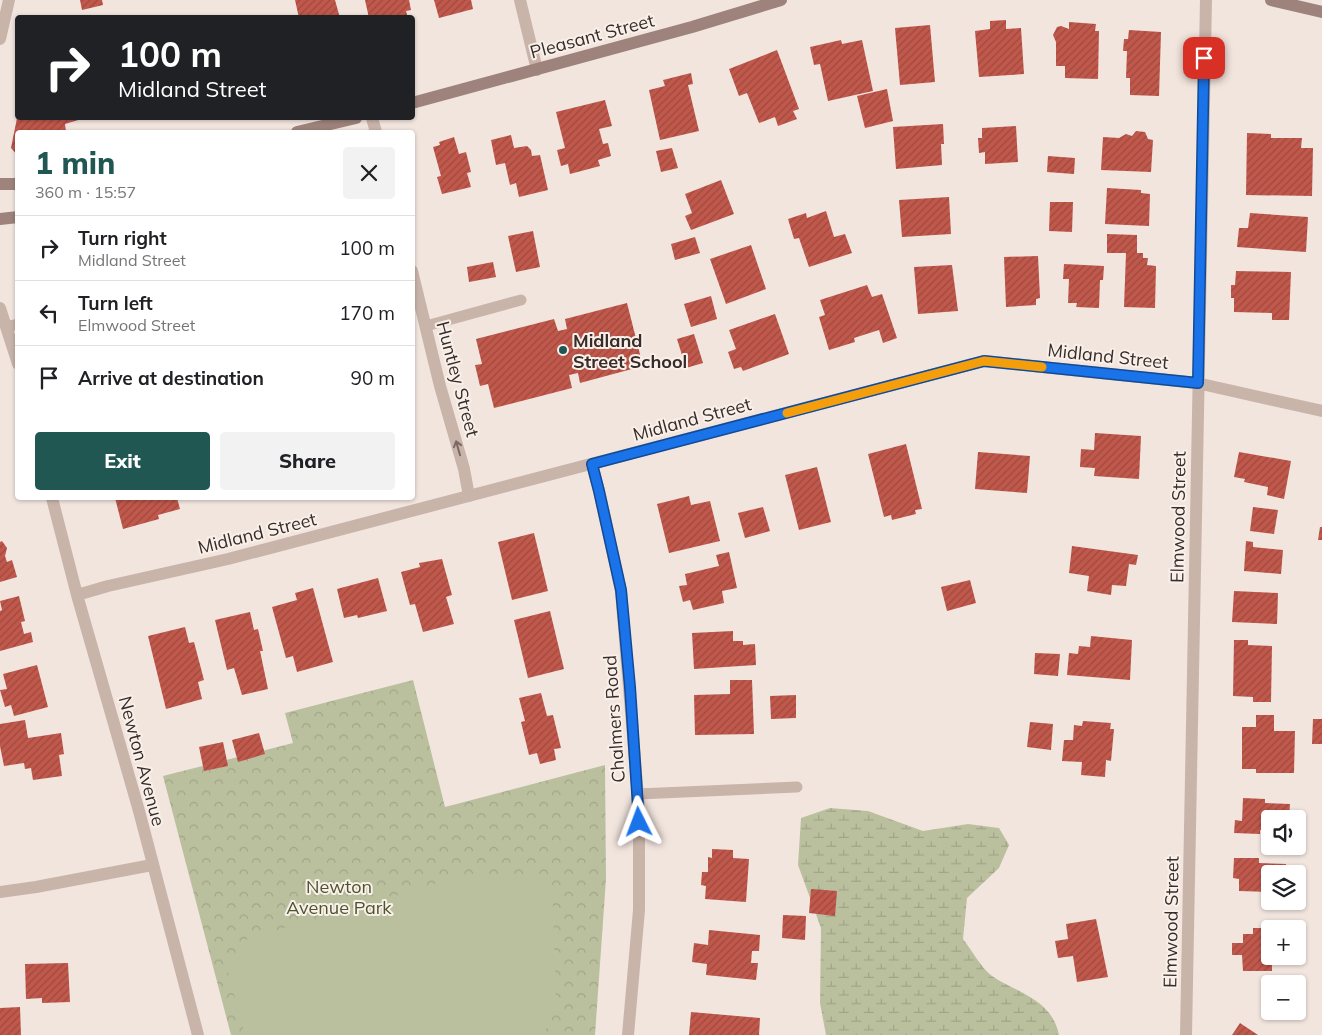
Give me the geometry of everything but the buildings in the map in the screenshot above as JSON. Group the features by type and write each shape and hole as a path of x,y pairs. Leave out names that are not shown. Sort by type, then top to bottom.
{"main road":[{"name":"Pleasant Street","path":"415,102 692,27 781,0"},
{"path":"1271,0 1322,12"},
{"path":"305,130 348,120"},
{"path":"0,184 15,184"},
{"path":"0,219 15,217"}],"street":[{"path":"0,39 9,0"},
{"path":"520,0 536,70"},
{"name":"Elmwood Street","path":"1186,1035 1206,0"},
{"name":"Huntley Street","path":"415,283 440,386 464,469 469,496"},
{"path":"0,308 12,325 15,344"},
{"name":"Midland Street","path":"77,595 108,586 228,559 984,361 1198,383 1322,411"},
{"name":"Chalmers Road","path":"592,464 621,590 639,809 639,910 628,1035"},
{"name":"Newton Avenue","path":"53,500 77,595 139,810 198,1035"},
{"path":"0,892 152,865"}],"lane":[{"path":"426,326 521,300"},
{"path":"638,794 797,787"}],"green space":[{"name":"Newton Avenue Park","path":"413,680 445,807 605,765 606,879 595,1035 231,1035 163,776 293,743 285,713"},
{"path":"830,808 868,811 923,831 968,824 999,828 1009,845 999,868 967,898 963,939 988,973 1032,998 1049,1013 1059,1035 826,1035 820,1003 821,928 798,865 801,818"},
{"path":"469,874 552,879 556,1001 544,1035 245,1035 228,972 245,940"}],"slow traffic":[{"path":"787,413 984,361 1042,367"}],"place":[{"name":"Midland Street School","path":"563,350"}],"route":[{"path":"639,822 621,590 592,464 984,361 1198,383 1204,58"}]}
